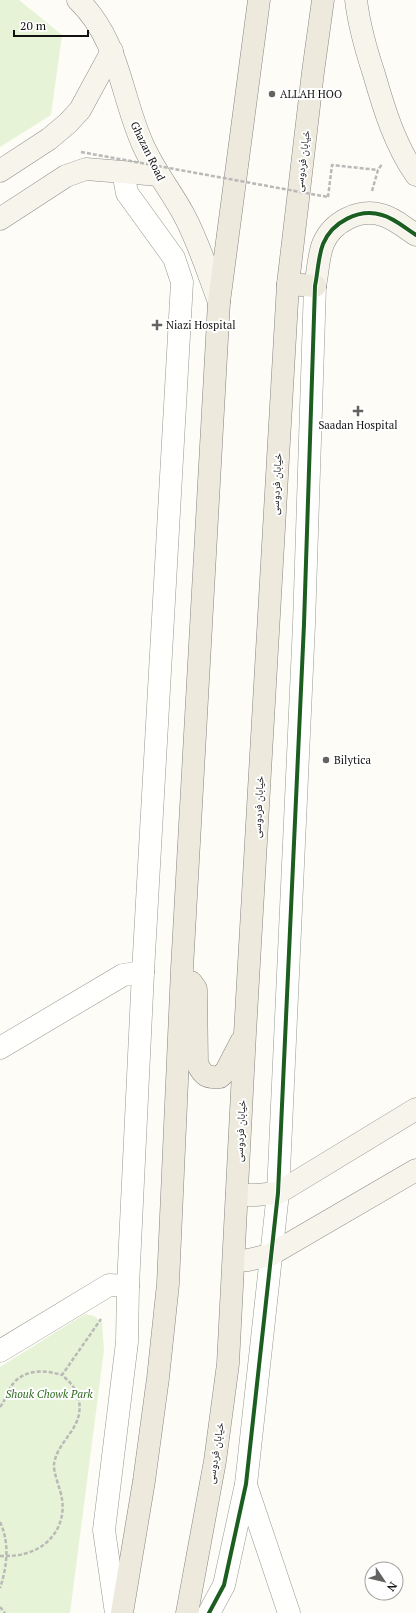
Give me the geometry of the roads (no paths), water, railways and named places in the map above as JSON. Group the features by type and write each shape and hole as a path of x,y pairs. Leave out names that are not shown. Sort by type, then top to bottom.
{"main road":[{"path":"122,1613 144,1481 158,1378 168,1284 182,969 219,302 259,0"},
{"name":"خیابان فردوسی","path":"187,1613 216,1453 228,1364 245,1033 288,284 323,0"},
{"path":"288,284 315,286"},
{"path":"182,969 196,989 198,1063 202,1072 208,1076 220,1077 226,1072 245,1033"}],"street":[{"name":"Ghazan Road","path":"78,0 94,18 112,51 134,124 143,147 195,237 219,302"},
{"path":"356,0 367,52 383,104 397,142 405,159 416,175"},
{"path":"0,171 49,139 80,110 112,51"},
{"path":"0,219 66,176 86,169 159,175"},
{"path":"116,1613 104,1530 127,1342 128,1286 143,972 182,282 174,258 127,193 124,172"},
{"path":"209,1613 224,1585 246,1484 278,1193 304,624 315,286 324,243 333,229 344,221 354,216 366,214 381,215 399,223 416,235"},
{"path":"0,1048 123,975 143,972"},
{"path":"237,1195 278,1193 416,1109"},
{"path":"234,1261 248,1260 270,1255 416,1170"},
{"path":"0,1351 109,1285 128,1286"},
{"path":"246,1484 290,1613"}],"place":[{"name":"ALLAH HOO","path":"272,94"},
{"name":"Niazi Hospital","path":"157,325"},
{"name":"Saadan Hospital","path":"358,411"},
{"name":"Bilytica","path":"326,760"}],"park label":[{"name":"Shouk Chowk Park","path":"49,1394"}]}
